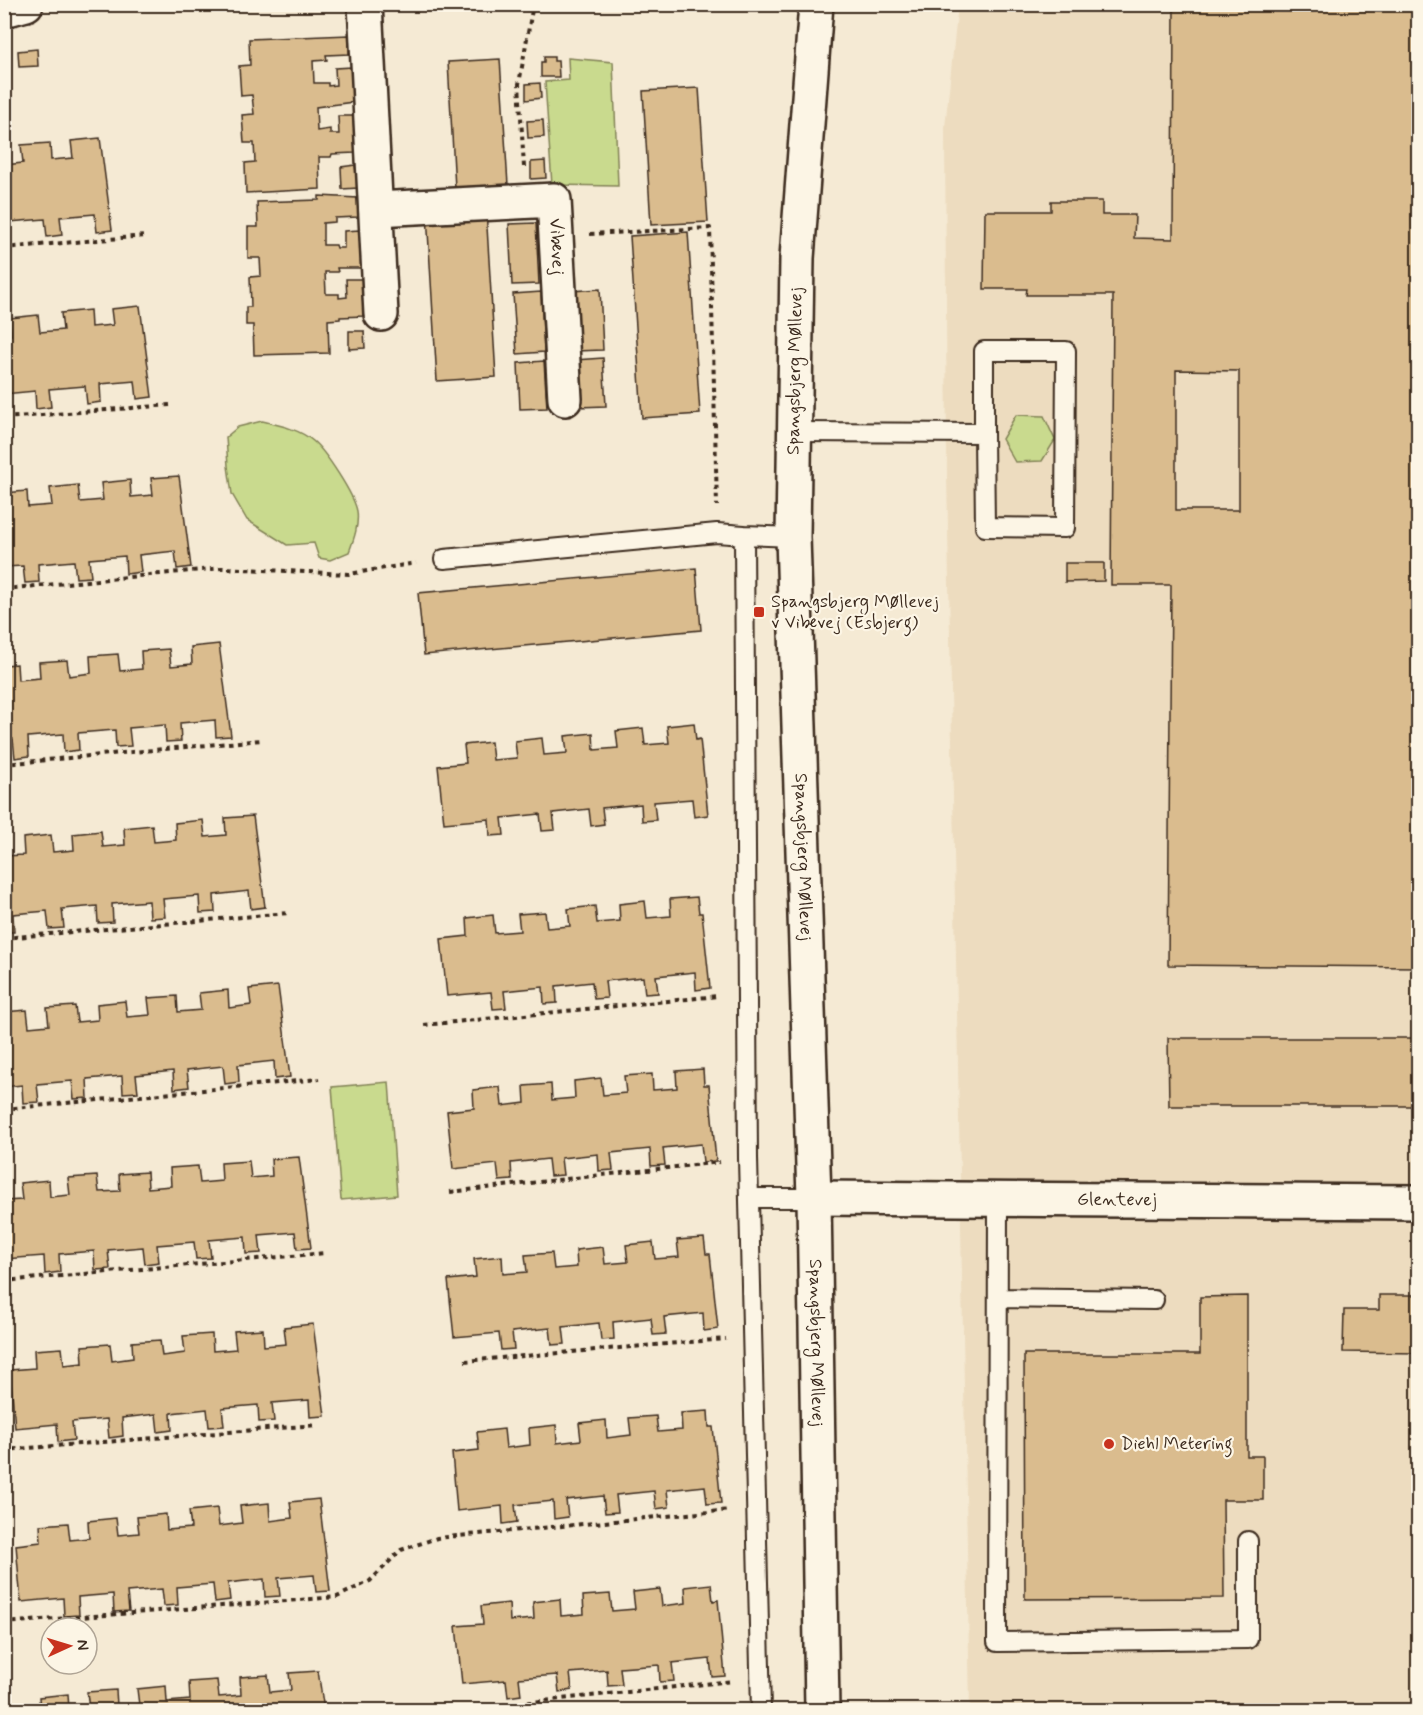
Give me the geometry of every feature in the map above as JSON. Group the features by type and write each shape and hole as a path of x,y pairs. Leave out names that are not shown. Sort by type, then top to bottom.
{"street":[{"path":"4,10 26,4"},
{"path":"365,4 381,314"},
{"name":"Spangsbjerg Møllevej","path":"816,4 797,258 793,537 814,1198 822,1710"},
{"name":"Vibevej","path":"376,209 554,200 565,399"},
{"name":"Glentevej","path":"814,1198 1419,1202"}],"lane":[{"path":"984,351 1066,351 1065,528 985,528 984,433 984,351"},
{"path":"794,432 984,433"},
{"path":"444,558 717,533 793,537"},
{"path":"744,535 748,1158 761,1710"},
{"path":"749,1198 814,1198"},
{"path":"998,1199 997,1642 1248,1639 1248,1541"},
{"path":"998,1298 1154,1300"}],"path":[{"path":"525,201 519,84 533,4"},
{"path":"557,236 710,228 717,533"},
{"path":"4,248 145,236"},
{"path":"4,418 170,405"},
{"path":"4,589 222,568 349,574 444,558"},
{"path":"4,764 261,740"},
{"path":"4,938 288,913"},
{"path":"424,1025 747,993"},
{"path":"4,1109 319,1079"},
{"path":"450,1192 748,1158"},
{"path":"4,1281 326,1253"},
{"path":"465,1361 753,1336"},
{"path":"4,1450 317,1425"},
{"path":"4,1623 337,1597 370,1581 401,1550 437,1538 757,1508"},
{"path":"456,1710 760,1678"}],"shaded area":[{"path":"958,5 1418,5 1418,1710 970,1710 947,475 945,127"}],"green space":[{"path":"568,58 613,62 618,186 552,185 545,82 569,80"},
{"path":"1016,415 1044,416 1055,440 1042,461 1015,462 1002,439"},
{"path":"262,421 302,433 325,454 339,474 357,511 357,527 349,552 330,560 319,558 314,543 287,545 247,520 232,494 226,437 238,427"},
{"path":"389,1082 397,1195 341,1200 332,1087"}],"building":[{"path":"1174,4 1418,4 1418,967 1168,965 1171,585 1111,585 1113,295 1026,295 1027,289 984,289 985,211 1051,211 1051,201 1102,201 1102,215 1135,215 1134,238 1173,239","holes":["1176,370 1239,371 1239,510 1176,510"]},
{"path":"349,35 349,54 326,55 327,60 313,61 314,83 336,85 335,68 352,67 353,102 316,107 317,131 330,129 330,134 339,134 338,116 353,116 355,153 319,157 320,189 246,193 245,163 255,162 254,143 244,143 242,115 254,114 252,95 241,96 239,66 250,65 249,39"},
{"path":"37,49 38,66 19,67 18,51"},
{"path":"544,57 554,57 554,61 558,61 559,77 541,77 541,62 544,62"},
{"path":"500,59 508,185 455,188 448,62"},
{"path":"540,83 541,98 526,100 526,84"},
{"path":"699,88 708,222 651,225 643,91"},
{"path":"543,120 544,137 528,138 527,121"},
{"path":"100,138 112,230 97,232 95,214 60,217 62,235 47,237 45,219 9,222 11,240 4,240 4,165 23,163 21,145 50,143 51,160 73,158 71,141"},
{"path":"545,161 546,178 531,179 531,162"},
{"path":"355,165 358,188 342,189 341,167"},
{"path":"319,196 358,198 358,217 335,218 335,222 323,223 323,245 336,245 337,248 344,248 344,231 360,230 361,268 337,268 338,272 325,272 326,294 339,294 339,298 347,297 346,279 363,279 364,316 328,320 329,353 254,355 253,325 246,325 246,307 251,307 250,277 261,276 260,258 248,258 248,227 258,227 257,202 319,200"},
{"path":"486,210 496,377 437,381 427,214"},
{"path":"536,223 539,284 512,285 509,224"},
{"path":"688,232 700,414 642,418 630,236"},
{"path":"600,289 603,350 575,351 572,291"},
{"path":"541,292 544,352 517,354 513,294"},
{"path":"140,306 152,397 137,399 135,381 100,384 101,402 87,404 85,386 49,389 51,407 36,409 35,391 4,394 4,336 11,335 10,318 38,315 40,332 63,330 61,313 90,310 91,327 113,325 111,309"},
{"path":"349,331 364,331 365,348 349,349"},
{"path":"603,358 606,406 578,407 575,360"},
{"path":"544,361 547,408 520,409 518,363"},
{"path":"179,476 191,567 177,569 175,551 139,555 141,572 126,574 125,556 89,559 91,577 76,578 74,561 38,564 39,582 25,583 23,566 4,567 4,493 27,491 28,507 52,505 50,488 78,485 80,502 103,500 101,483 130,480 131,497 153,495 151,478"},
{"path":"1065,563 1104,563 1104,581 1065,582"},
{"path":"696,568 701,630 424,655 418,593"},
{"path":"219,644 231,736 216,737 215,720 180,723 181,741 166,742 165,725 129,728 131,746 116,747 115,730 78,733 79,750 64,752 63,734 28,737 29,756 15,758 13,739 4,740 4,665 17,664 18,680 40,678 39,662 67,660 69,676 91,673 90,656 118,654 120,671 142,669 141,651 169,649 171,666 192,664 191,647"},
{"path":"694,723 696,740 700,739 708,815 694,817 692,799 654,802 656,820 642,821 641,804 602,808 604,824 591,826 589,809 553,813 555,830 542,831 540,814 502,818 504,835 490,836 489,819 444,823 438,766 466,763 464,745 491,742 493,760 517,758 515,741 542,738 544,755 567,753 565,736 593,733 594,750 618,748 616,731 643,728 645,745 669,743 667,726"},
{"path":"253,816 265,907 251,909 249,891 214,895 215,912 200,913 199,896 163,899 165,917 150,918 149,901 112,904 113,922 98,923 97,906 62,909 64,928 49,929 47,911 13,914 14,932 4,932 4,856 24,855 23,838 51,835 53,852 74,850 73,834 101,831 103,847 125,845 124,828 152,825 154,842 176,840 175,823 203,820 205,837 226,835 225,818"},
{"path":"697,897 699,913 702,913 710,988 696,990 695,972 656,976 658,993 645,994 643,977 605,981 607,998 594,999 592,982 556,986 557,1003 544,1004 543,987 504,991 506,1008 493,1009 491,992 447,996 441,939 468,936 467,918 493,915 495,933 520,931 518,914 545,912 547,928 570,926 568,909 595,906 597,923 620,921 619,904 645,901 647,918 671,916 670,899"},
{"path":"278,986 290,1077 275,1079 274,1061 238,1065 239,1082 225,1084 223,1066 187,1070 189,1087 174,1089 173,1071 136,1075 138,1092 123,1093 122,1076 87,1079 88,1098 74,1099 72,1081 37,1084 39,1102 23,1103 22,1085 4,1087 4,1012 27,1010 29,1027 49,1025 47,1008 75,1006 77,1022 98,1020 97,1004 125,1001 127,1017 150,1015 148,998 177,996 178,1012 201,1010 199,993 228,990 229,1008 251,1005 249,989"},
{"path":"1168,1038 1418,1038 1418,1106 1169,1106"},
{"path":"703,1069 704,1085 709,1085 716,1161 703,1162 701,1144 663,1148 665,1165 651,1166 650,1149 611,1153 613,1170 599,1171 598,1154 561,1158 563,1175 550,1176 548,1159 511,1163 512,1180 499,1181 497,1164 453,1169 447,1111 474,1108 473,1090 500,1087 502,1106 525,1103 524,1086 551,1084 552,1100 575,1098 574,1081 601,1078 603,1095 626,1093 624,1076 652,1074 653,1090 677,1088 676,1071"},
{"path":"299,1157 311,1248 297,1249 295,1232 259,1235 261,1253 246,1254 245,1237 209,1240 211,1258 196,1259 194,1242 157,1245 159,1262 145,1264 143,1247 108,1250 110,1269 95,1270 94,1251 59,1254 60,1272 45,1274 44,1256 4,1259 4,1201 22,1200 20,1183 49,1180 50,1197 70,1195 68,1178 97,1176 99,1192 120,1191 119,1174 147,1172 148,1188 171,1186 170,1168 198,1166 200,1183 222,1181 221,1163 249,1161 251,1178 272,1176 271,1159"},
{"path":"704,1238 706,1254 710,1254 718,1329 704,1331 703,1313 664,1317 666,1334 653,1335 651,1318 613,1322 614,1339 601,1340 599,1323 563,1327 565,1344 552,1345 550,1328 512,1332 514,1349 501,1350 499,1333 454,1337 448,1280 476,1277 474,1259 502,1256 503,1274 527,1272 525,1255 552,1253 554,1269 577,1267 576,1250 603,1247 605,1264 628,1262 626,1245 653,1242 655,1259 679,1257 677,1240"},
{"path":"1379,1295 1418,1295 1418,1353 1343,1352 1344,1310 1379,1310"},
{"path":"1247,1296 1247,1456 1263,1456 1263,1500 1223,1500 1224,1598 1025,1599 1024,1354 1200,1354 1200,1297"},
{"path":"313,1324 325,1416 310,1417 309,1400 272,1403 274,1421 259,1422 258,1405 222,1408 224,1426 209,1427 207,1409 171,1413 172,1430 158,1432 156,1414 122,1418 123,1436 109,1438 107,1419 72,1422 74,1440 58,1442 57,1424 15,1428 10,1370 35,1368 34,1350 62,1348 64,1365 83,1363 82,1346 110,1344 112,1361 133,1358 132,1342 160,1340 162,1356 185,1353 183,1336 212,1334 213,1351 236,1349 234,1331 263,1329 264,1346 286,1344 284,1327"},
{"path":"708,1411 709,1427 713,1427 721,1503 707,1504 705,1486 667,1490 669,1507 656,1509 654,1491 616,1495 618,1512 605,1513 603,1496 566,1500 568,1517 554,1519 553,1501 515,1505 517,1522 503,1524 502,1506 457,1511 452,1453 479,1450 477,1432 504,1429 506,1448 530,1445 529,1428 556,1425 557,1443 581,1440 579,1423 606,1420 607,1438 631,1435 629,1418 656,1416 658,1432 682,1430 681,1413"},
{"path":"319,1499 330,1591 316,1592 314,1575 278,1578 280,1596 265,1597 264,1579 228,1583 230,1600 215,1602 213,1584 177,1587 178,1605 164,1606 162,1589 127,1592 129,1611 114,1612 113,1594 78,1597 79,1615 64,1616 63,1598 21,1602 16,1545 41,1542 40,1525 68,1523 70,1540 89,1538 88,1521 116,1518 118,1535 139,1533 137,1517 166,1514 167,1530 191,1528 189,1511 217,1508 219,1526 242,1523 240,1506 269,1503 270,1521 292,1518 290,1502"},
{"path":"711,1584 713,1601 718,1600 725,1676 712,1677 710,1659 672,1663 674,1681 660,1682 659,1665 620,1668 622,1685 608,1686 607,1670 570,1673 572,1690 559,1692 557,1675 519,1678 521,1695 508,1697 506,1680 462,1684 456,1626 483,1624 481,1606 509,1603 510,1621 534,1619 533,1602 560,1599 561,1616 584,1614 583,1596 610,1594 612,1611 635,1609 633,1592 660,1589 662,1606 686,1603 685,1587"},
{"path":"318,1671 324,1710 76,1710 89,1709 87,1692 116,1690 117,1706 139,1705 137,1689 166,1686 167,1702 190,1700 189,1682 217,1680 219,1697 241,1695 240,1677 268,1675 270,1692 291,1690 289,1673"},
{"path":"68,1694 69,1710 40,1710 39,1697"}],"place":[{"name":"Spangsbjerg Møllevej v Vibevej (Esbjerg)","path":"759,612"},
{"name":"Diehl Metering","path":"1109,1444"}]}
